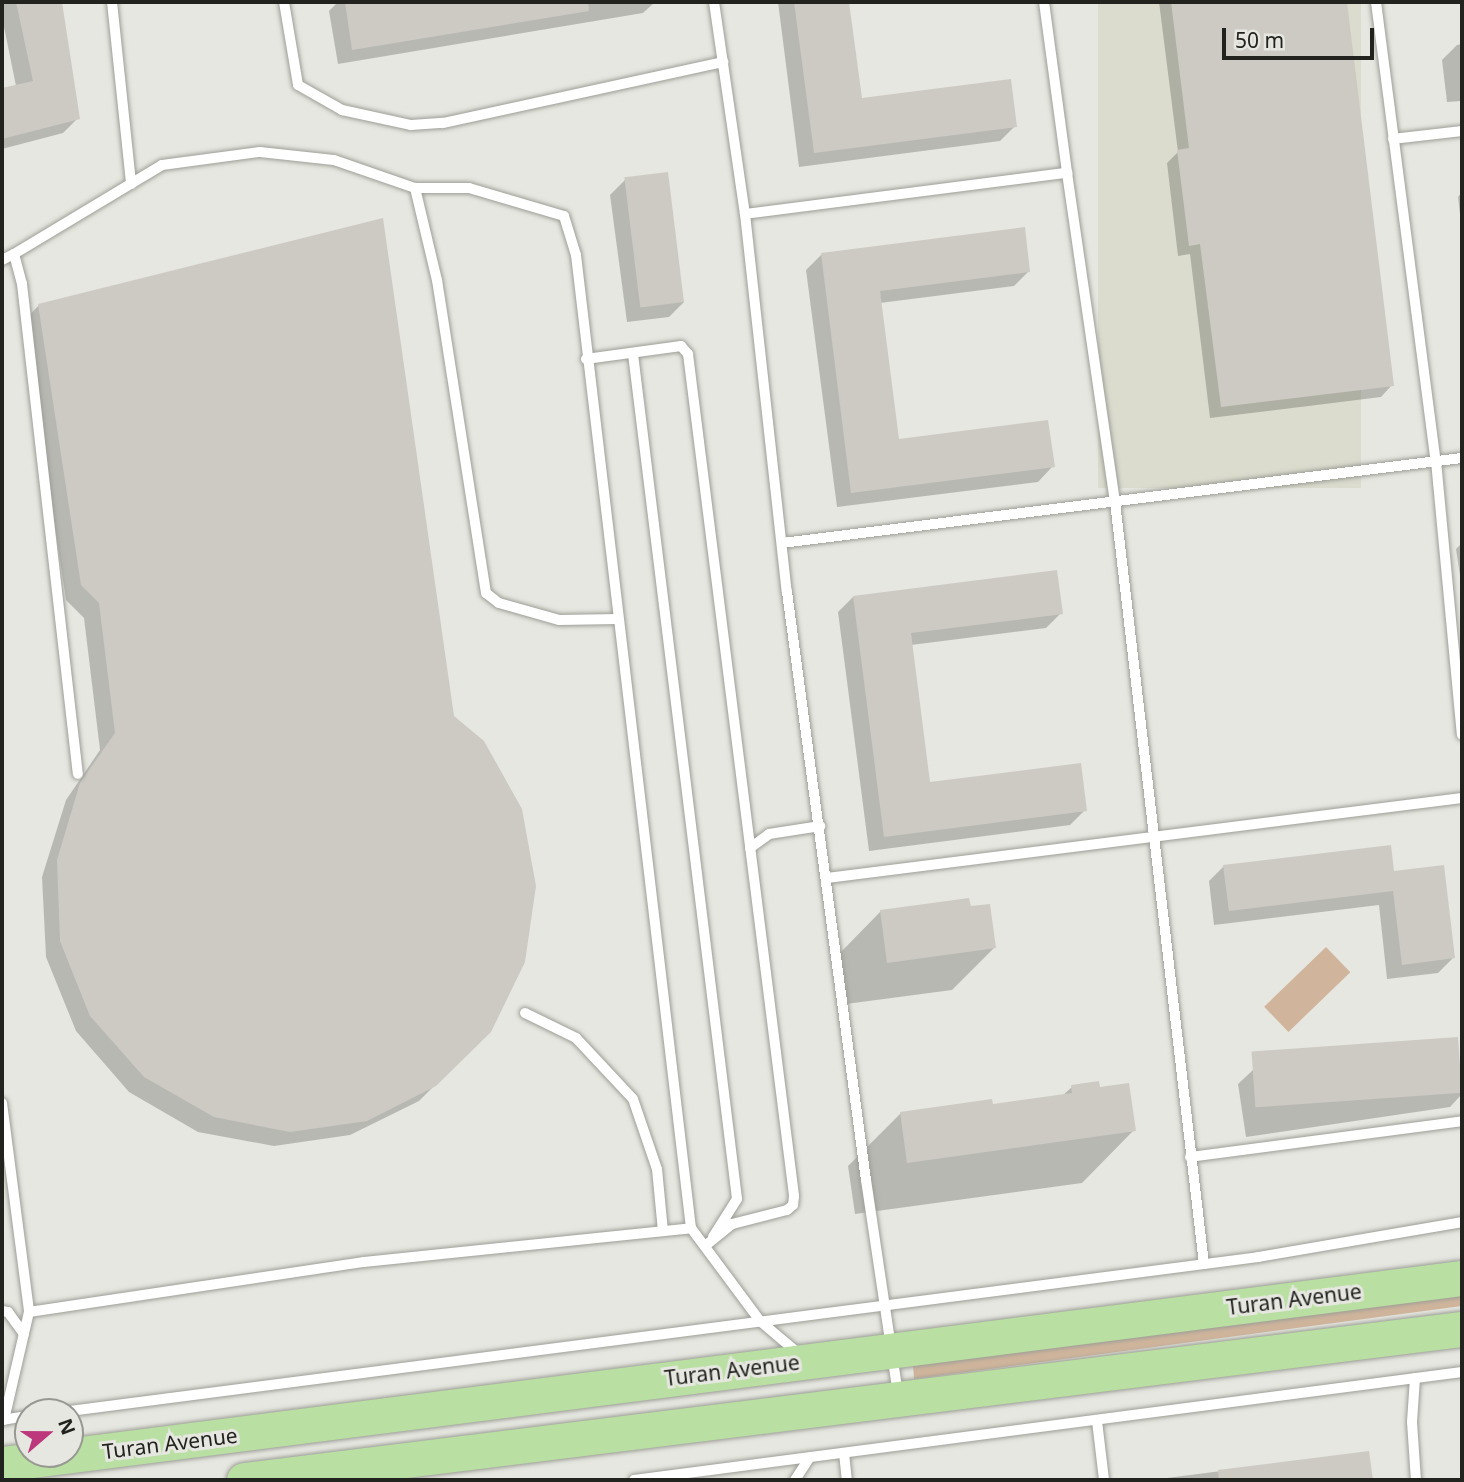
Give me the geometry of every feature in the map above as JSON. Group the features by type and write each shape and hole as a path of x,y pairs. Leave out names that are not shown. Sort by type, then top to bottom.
{"main road":[{"name":"Turan Avenue","path":"2,1464 1462,1278"},
{"path":"244,1480 1462,1329"}],"lane":[{"path":"112,2 131,184"},
{"path":"284,2 298,85 342,110 411,125 443,123 723,62"},
{"path":"714,2 745,214 782,543 866,1180 899,1397"},
{"path":"1044,2 1115,502 1204,1264"},
{"path":"1376,2 1436,461 1462,735"},
{"path":"1393,139 1462,131"},
{"path":"2,260 162,166 260,152 334,160 415,188 469,188 564,216 576,255 586,359 691,1228 708,1244 760,1321 807,1361"},
{"path":"745,214 1067,173"},
{"path":"415,188 437,280 486,593 499,603 559,620 618,619"},
{"path":"14,254 22,284 78,774"},
{"path":"586,359 681,346 688,354 794,1196 793,1205 787,1210 743,1219 732,1224 708,1244"},
{"path":"633,354 737,1199 708,1244"},
{"path":"782,543 1462,458"},
{"path":"827,878 1462,798"},
{"path":"750,848 769,834 820,826"},
{"path":"525,1013 576,1038 633,1099 657,1169 663,1231"},
{"path":"2,1103 29,1312 3,1420"},
{"path":"1190,1157 1462,1121"},
{"path":"84,1409 1204,1264 1462,1222"},
{"path":"29,1312 364,1262 691,1228"},
{"path":"2,1311 8,1312 24,1334"},
{"path":"634,1480 1462,1371"},
{"path":"1415,1378 1412,1422 1416,1480"},
{"path":"1097,1421 1104,1480"},
{"path":"844,1453 847,1480"},
{"path":"795,1480 810,1457"},
{"path":"702,1480 709,1470"}],"shaded area":[{"path":"1098,2 1361,2 1361,488 1098,488"},
{"path":"1326,947 1350,972 1288,1032 1264,1007"},
{"path":"1462,1294 1462,1306 914,1379 913,1365"}],"building":[{"path":"16,2 62,2 80,119 2,139 2,88 33,81"},
{"path":"345,2 588,2 589,11 352,50"},
{"path":"794,2 849,2 862,98 1011,79 1017,127 814,153"},
{"path":"1171,2 1347,2 1394,386 1221,407 1200,244 1189,246 1177,150 1189,148"},
{"path":"668,172 684,302 640,307 624,177"},
{"path":"383,218 454,716 484,741 522,809 536,886 525,962 491,1032 436,1086 367,1121 290,1132 214,1117 144,1077 90,1016 60,941 57,860 80,783 115,733 99,603 81,585 38,304"},
{"path":"1025,227 1030,272 880,291 899,439 1048,420 1055,467 851,493 821,253"},
{"path":"1057,570 1063,614 911,633 930,782 1081,763 1087,811 884,837 853,596"},
{"path":"1391,845 1394,871 1444,865 1455,958 1402,965 1393,891 1229,911 1223,865"},
{"path":"969,898 971,906 990,904 996,948 887,963 880,910"},
{"path":"1458,1037 1462,1093 1255,1107 1252,1051"},
{"path":"1099,1081 1100,1087 1129,1083 1136,1131 907,1163 900,1112 992,1099 993,1104 1072,1093 1071,1085"},
{"path":"1369,1451 1373,1480 1219,1480 1218,1470"}]}
